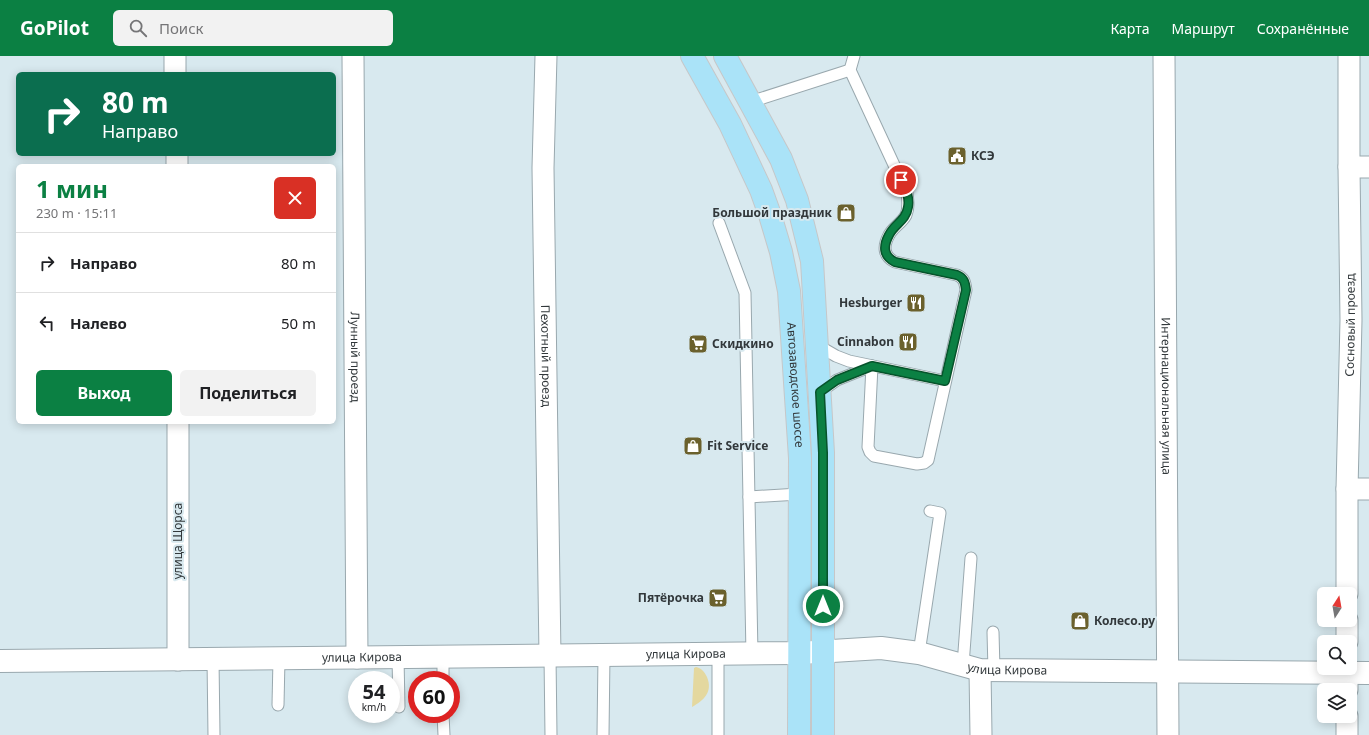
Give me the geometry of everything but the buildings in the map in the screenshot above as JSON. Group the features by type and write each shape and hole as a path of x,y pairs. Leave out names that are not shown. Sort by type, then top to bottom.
{"main road":[{"name":"Автозаводское шоссе","path":"692,56 730,124 761,190 781,252 789,291 800,458 799,735"},
{"name":"Автозаводское шоссе","path":"725,56 781,159 797,200 812,261 823,453 823,735"}],"street":[{"path":"175,56 176,72"},
{"name":"Лунный проезд","path":"353,56 357,658"},
{"name":"Пехотный проезд","path":"546,56 543,168 550,656"},
{"name":"Интернациональная улица","path":"1164,56 1168,735"},
{"name":"Сосновый проезд","path":"1347,587 1347,489 1360,320 1359,167 1349,56"},
{"name":"улица Щорса","path":"178,424 178,660"},
{"path":"1347,489 1369,489"},
{"name":"улица Кирова","path":"0,662 752,654 823,652 881,648 919,653 979,668 1168,671 1347,677 1369,673"},
{"path":"979,668 981,735"},
{"path":"1347,723 1347,735"}],"lane":[{"path":"854,56 850,70 907,193 909,205 906,215 889,234 885,249 886,255 889,259 895,262 957,275 962,278 965,283 966,290 928,460 924,463 918,464 874,456 870,452 868,447 872,366"},
{"path":"750,102 850,70"},
{"path":"719,223 745,293 752,654"},
{"path":"817,345 836,356 849,361 945,381"},
{"path":"820,392 837,380 872,366"},
{"path":"749,497 799,494"},
{"path":"919,653 940,513 930,511"},
{"path":"971,558 979,668"},
{"path":"979,668 993,632"},
{"path":"718,654 718,735"},
{"path":"602,735 604,655"},
{"path":"550,656 551,735"},
{"path":"398,657 398,671"},
{"path":"443,657 443,671"},
{"path":"213,659 214,735"},
{"path":"278,705 279,659"},
{"path":"443,723 444,735"}],"shaded area":[{"path":"696,667 705,673 709,682 709,687 704,698 692,707 694,668"}],"place":[{"name":"КСЭ","path":"957,156"},
{"name":"Большой праздник","path":"846,213"},
{"name":"Hesburger","path":"916,303"},
{"name":"Cinnabon","path":"908,342"},
{"name":"Скидкино","path":"698,344"},
{"name":"Fit Service","path":"693,446"},
{"name":"Пятёрочка","path":"718,598"},
{"name":"Колесо.ру","path":"1080,621"}],"route":[{"path":"823,606 823,453 820,392 837,380 872,366 945,381 966,290 965,283 962,278 957,275 895,262 889,259 886,255 885,249 889,234 906,215 909,205 907,193 901,180"}]}
